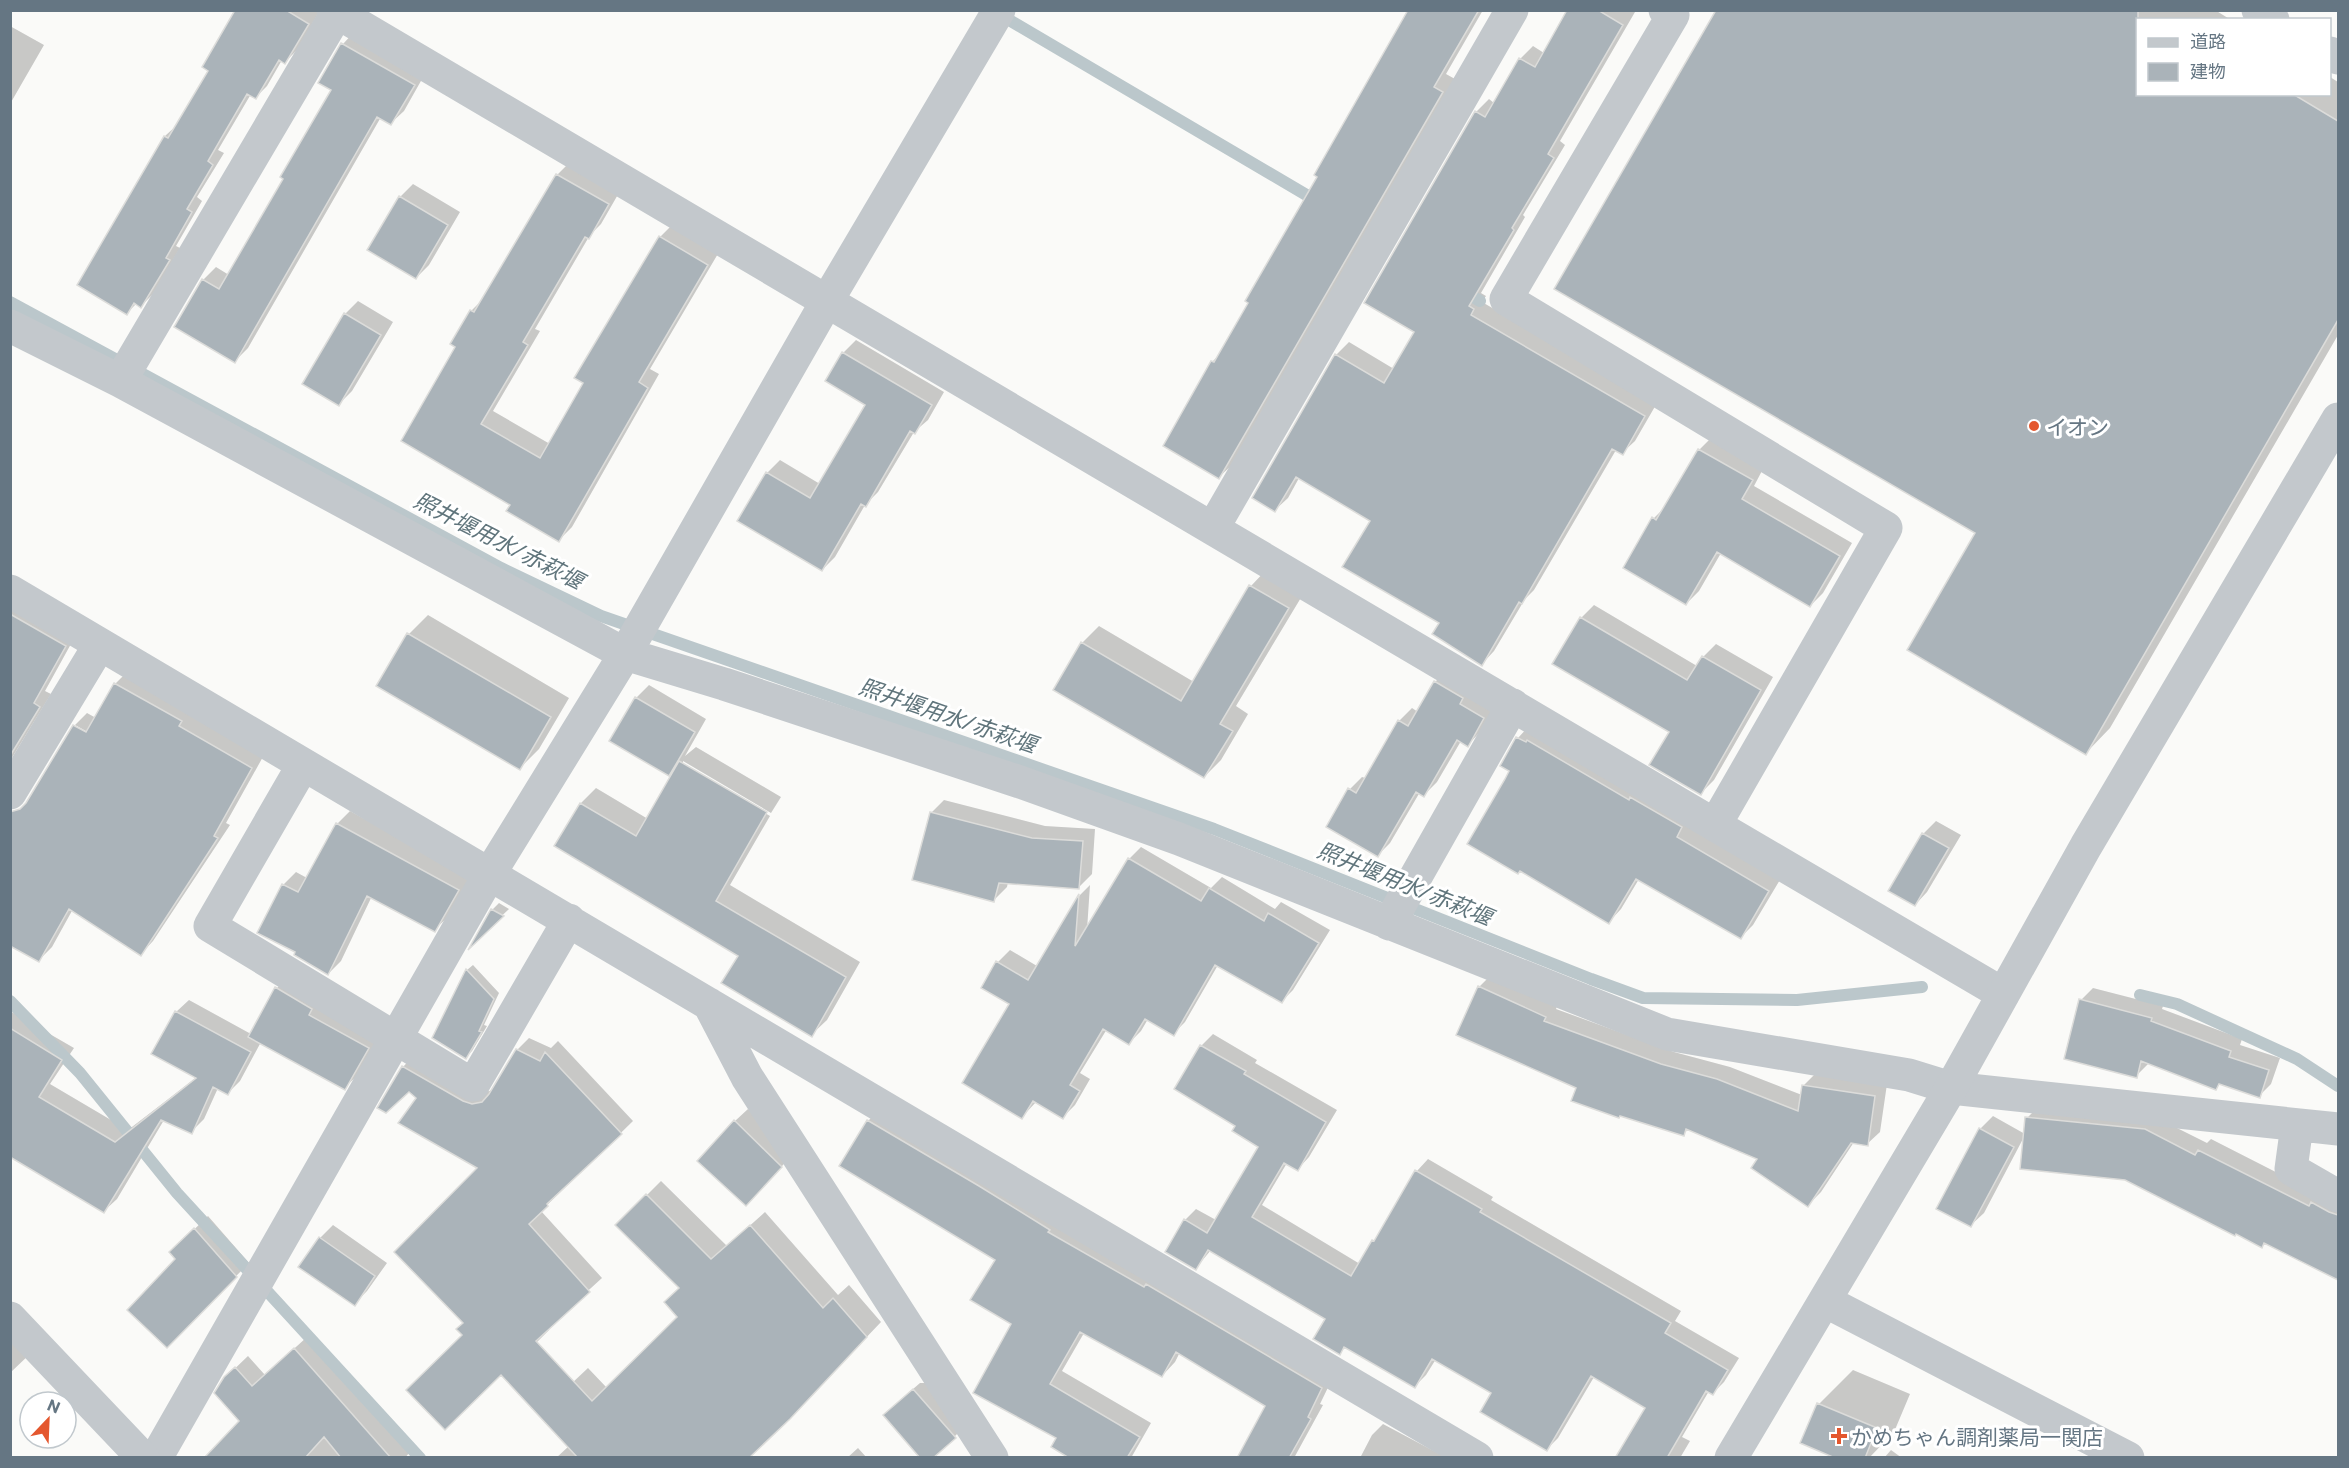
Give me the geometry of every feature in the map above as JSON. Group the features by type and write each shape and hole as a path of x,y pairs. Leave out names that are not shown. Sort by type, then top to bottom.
{"street":[{"path":"156,1458 489,875 625,654 999,10"},
{"path":"1213,528 1512,10"},
{"path":"1665,10 1673,15 1506,299 1886,528 1714,825"},
{"path":"120,381 335,12 2003,994"},
{"path":"10,326 120,381 625,654 724,684 1031,786 1179,839 1667,1034 1909,1075 1951,1088 2338,1129"},
{"path":"1731,1458 1951,1088 2086,846 2338,419"},
{"path":"10,591 1477,1458"},
{"path":"10,793 100,644"},
{"path":"1389,924 1513,705"},
{"path":"303,765 210,926 473,1085 569,920"},
{"path":"709,1004 747,1077 992,1458"},
{"path":"2297,1125 2291,1169 2338,1196"},
{"path":"1825,1301 2128,1458"},
{"path":"10,1318 143,1458"}],"building":[{"path":"235,10 286,10 309,24 285,64 279,60 256,99 247,94 208,161 213,165 187,209 192,212 166,258 170,260 141,308 134,303 127,315 77,285 164,136 168,138 208,71 202,67"},
{"path":"1408,10 1479,10 1434,87 1443,92 1219,479 1163,446 1211,361 1214,362 1248,303 1245,301 1317,177 1314,175"},
{"path":"1567,10 1598,10 1623,25 1548,154 1554,158 1469,306 1474,309 1471,315 1645,416 1623,455 1612,449 1522,604 1519,602 1482,666 1432,634 1439,623 1342,567 1370,521 1296,477 1275,512 1252,498 1335,354 1384,383 1414,332 1364,303 1475,111 1485,117 1519,58 1535,67"},
{"name":"イオン","path":"1716,10 2138,10 2138,18 2136,18 2136,96 2296,96 2338,121 2338,320 2086,755 1907,650 1975,533 1554,289"},
{"path":"341,43 415,85 391,125 377,117 235,363 174,327 202,279 219,289 283,179 280,177 331,90 318,83"},
{"path":"556,174 609,204 589,239 585,237 523,342 528,345 481,424 540,458 583,383 574,378 659,236 708,265 639,382 648,388 559,542 506,511 510,505 401,441 455,347 450,344 470,310 474,312"},
{"path":"399,196 448,225 416,279 367,250"},
{"path":"344,313 381,335 339,406 302,384"},
{"path":"842,352 932,405 915,434 910,431 866,507 861,504 822,571 737,521 766,472 810,498 865,405 825,381"},
{"path":"1698,449 1753,480 1742,499 1840,556 1810,607 1717,552 1686,605 1623,568 1652,517 1656,520"},
{"path":"1249,585 1289,608 1220,724 1233,731 1204,778 1053,690 1081,642 1181,701"},
{"path":"10,614 66,646 34,703 40,707 10,756"},
{"path":"1580,617 1687,680 1702,656 1761,690 1701,795 1649,765 1669,732 1552,664"},
{"path":"407,633 551,717 520,770 376,686"},
{"path":"1434,681 1463,698 1460,704 1484,718 1468,747 1457,740 1424,797 1416,792 1378,857 1326,827 1348,788 1356,793 1398,720 1408,726"},
{"path":"114,683 182,721 179,726 252,768 214,836 218,838 141,956 69,909 39,962 10,946 10,812 20,809 26,803 73,725 86,732"},
{"path":"635,697 695,732 669,776 609,741"},
{"path":"1516,737 1526,742 1527,740 1629,800 1630,797 1682,827 1677,837 1769,891 1741,939 1636,879 1609,924 1520,871 1518,874 1467,844 1509,771 1500,766"},
{"path":"679,761 767,812 716,901 846,977 812,1037 721,983 738,956 554,846 580,803 636,836"},
{"path":"930,812 1032,838 1083,841 1079,889 999,883 994,902 912,880"},
{"path":"336,823 459,890 435,932 367,896 328,975 294,955 295,952 257,933 282,884 298,892"},
{"path":"1922,833 1949,848 1915,906 1888,891"},
{"path":"1128,858 1201,901 1209,888 1264,921 1268,913 1319,943 1282,1003 1215,965 1174,1036 1145,1019 1129,1045 1103,1029 1070,1085 1080,1091 1063,1119 1033,1101 1022,1119 962,1083 1009,1004 981,988 996,961 1028,980 1079,894 1075,946"},
{"path":"491,909 504,916 468,950"},
{"path":"466,969 494,999 479,1031 482,1032 466,1059 432,1038"},
{"path":"1478,986 1546,1017 1544,1021 1661,1064 1717,1079 1798,1111 1802,1085 1875,1096 1868,1146 1851,1143 1808,1207 1751,1168 1757,1159 1686,1129 1684,1136 1620,1116 1619,1118 1571,1101 1576,1088 1456,1035"},
{"path":"275,987 312,1009 309,1015 369,1048 345,1090 248,1037"},
{"path":"2079,999 2152,1018 2151,1021 2231,1051 2229,1057 2269,1070 2260,1098 2219,1084 2216,1090 2141,1061 2137,1078 2064,1059"},
{"path":"175,1011 251,1052 228,1095 213,1087 192,1134 161,1120 104,1213 10,1157 10,1028 62,1060 39,1097 115,1142 196,1078 151,1054"},
{"path":"1200,1045 1246,1071 1244,1074 1326,1122 1298,1171 1284,1163 1252,1217 1351,1276 1415,1170 1482,1209 1480,1212 1671,1323 1665,1333 1728,1370 1713,1395 1706,1391 1667,1458 1615,1458 1645,1408 1591,1376 1547,1451 1480,1412 1491,1393 1432,1359 1415,1388 1344,1347 1340,1355 1313,1339 1325,1319 1208,1250 1196,1270 1165,1252 1184,1219 1207,1233 1258,1147 1232,1131 1235,1126 1174,1089"},
{"path":"516,1049 540,1061 545,1052 622,1134 547,1204 548,1206 529,1224 590,1292 536,1341 592,1401 677,1317 664,1302 679,1288 615,1225 646,1194 711,1259 750,1225 823,1308 833,1298 867,1337 790,1419 749,1458 578,1458 501,1375 445,1430 406,1390 462,1335 456,1329 463,1323 394,1252 477,1168 398,1123 416,1098 409,1092 386,1113 377,1108 402,1066 463,1101 472,1104 482,1102"},
{"path":"2025,1117 2145,1129 2195,1155 2198,1150 2309,1206 2311,1202 2338,1215 2338,1280 2264,1243 2262,1248 2236,1234 2235,1236 2125,1180 2020,1169"},
{"path":"734,1120 782,1167 746,1206 697,1161"},
{"path":"867,1120 1050,1230 1048,1232 1144,1287 1146,1284 1322,1388 1308,1417 1311,1419 1289,1458 1237,1458 1265,1406 1176,1352 1162,1377 1080,1332 1050,1384 1140,1437 1127,1458 1069,1458 1051,1447 1056,1438 973,1393 1011,1324 970,1300 995,1260 839,1166"},
{"path":"1979,1128 2014,1147 1971,1227 1936,1209"},
{"path":"194,1228 237,1277 167,1348 127,1310 175,1259 169,1252"},
{"path":"319,1237 375,1276 355,1306 298,1267"},
{"path":"294,1348 391,1458 341,1458 324,1437 305,1458 204,1458 239,1421 214,1393 224,1377 235,1367 252,1386"},
{"path":"913,1389 956,1438 933,1458 920,1458 883,1415"},
{"name":"かめちゃん調剤薬局一関店","path":"1817,1403 1877,1428 1865,1458 1835,1458 1800,1443"}],"waterway":[{"path":"999,14 1320,203"},
{"path":"1460,289 1480,301"},
{"name":"照井堰用水/赤萩堰","path":"10,302 501,568 601,616 1214,829 1643,998 1797,1000 1922,987"},
{"name":"照井堰用水/赤萩堰","path":"2140,995 2177,1004 2297,1059 2338,1086"},
{"path":"10,1001 80,1073 177,1193 420,1458"}],"place":[{"name":"イオン","path":"2034,426"},
{"name":"かめちゃん調剤薬局一関店","path":"1839,1436"}]}
